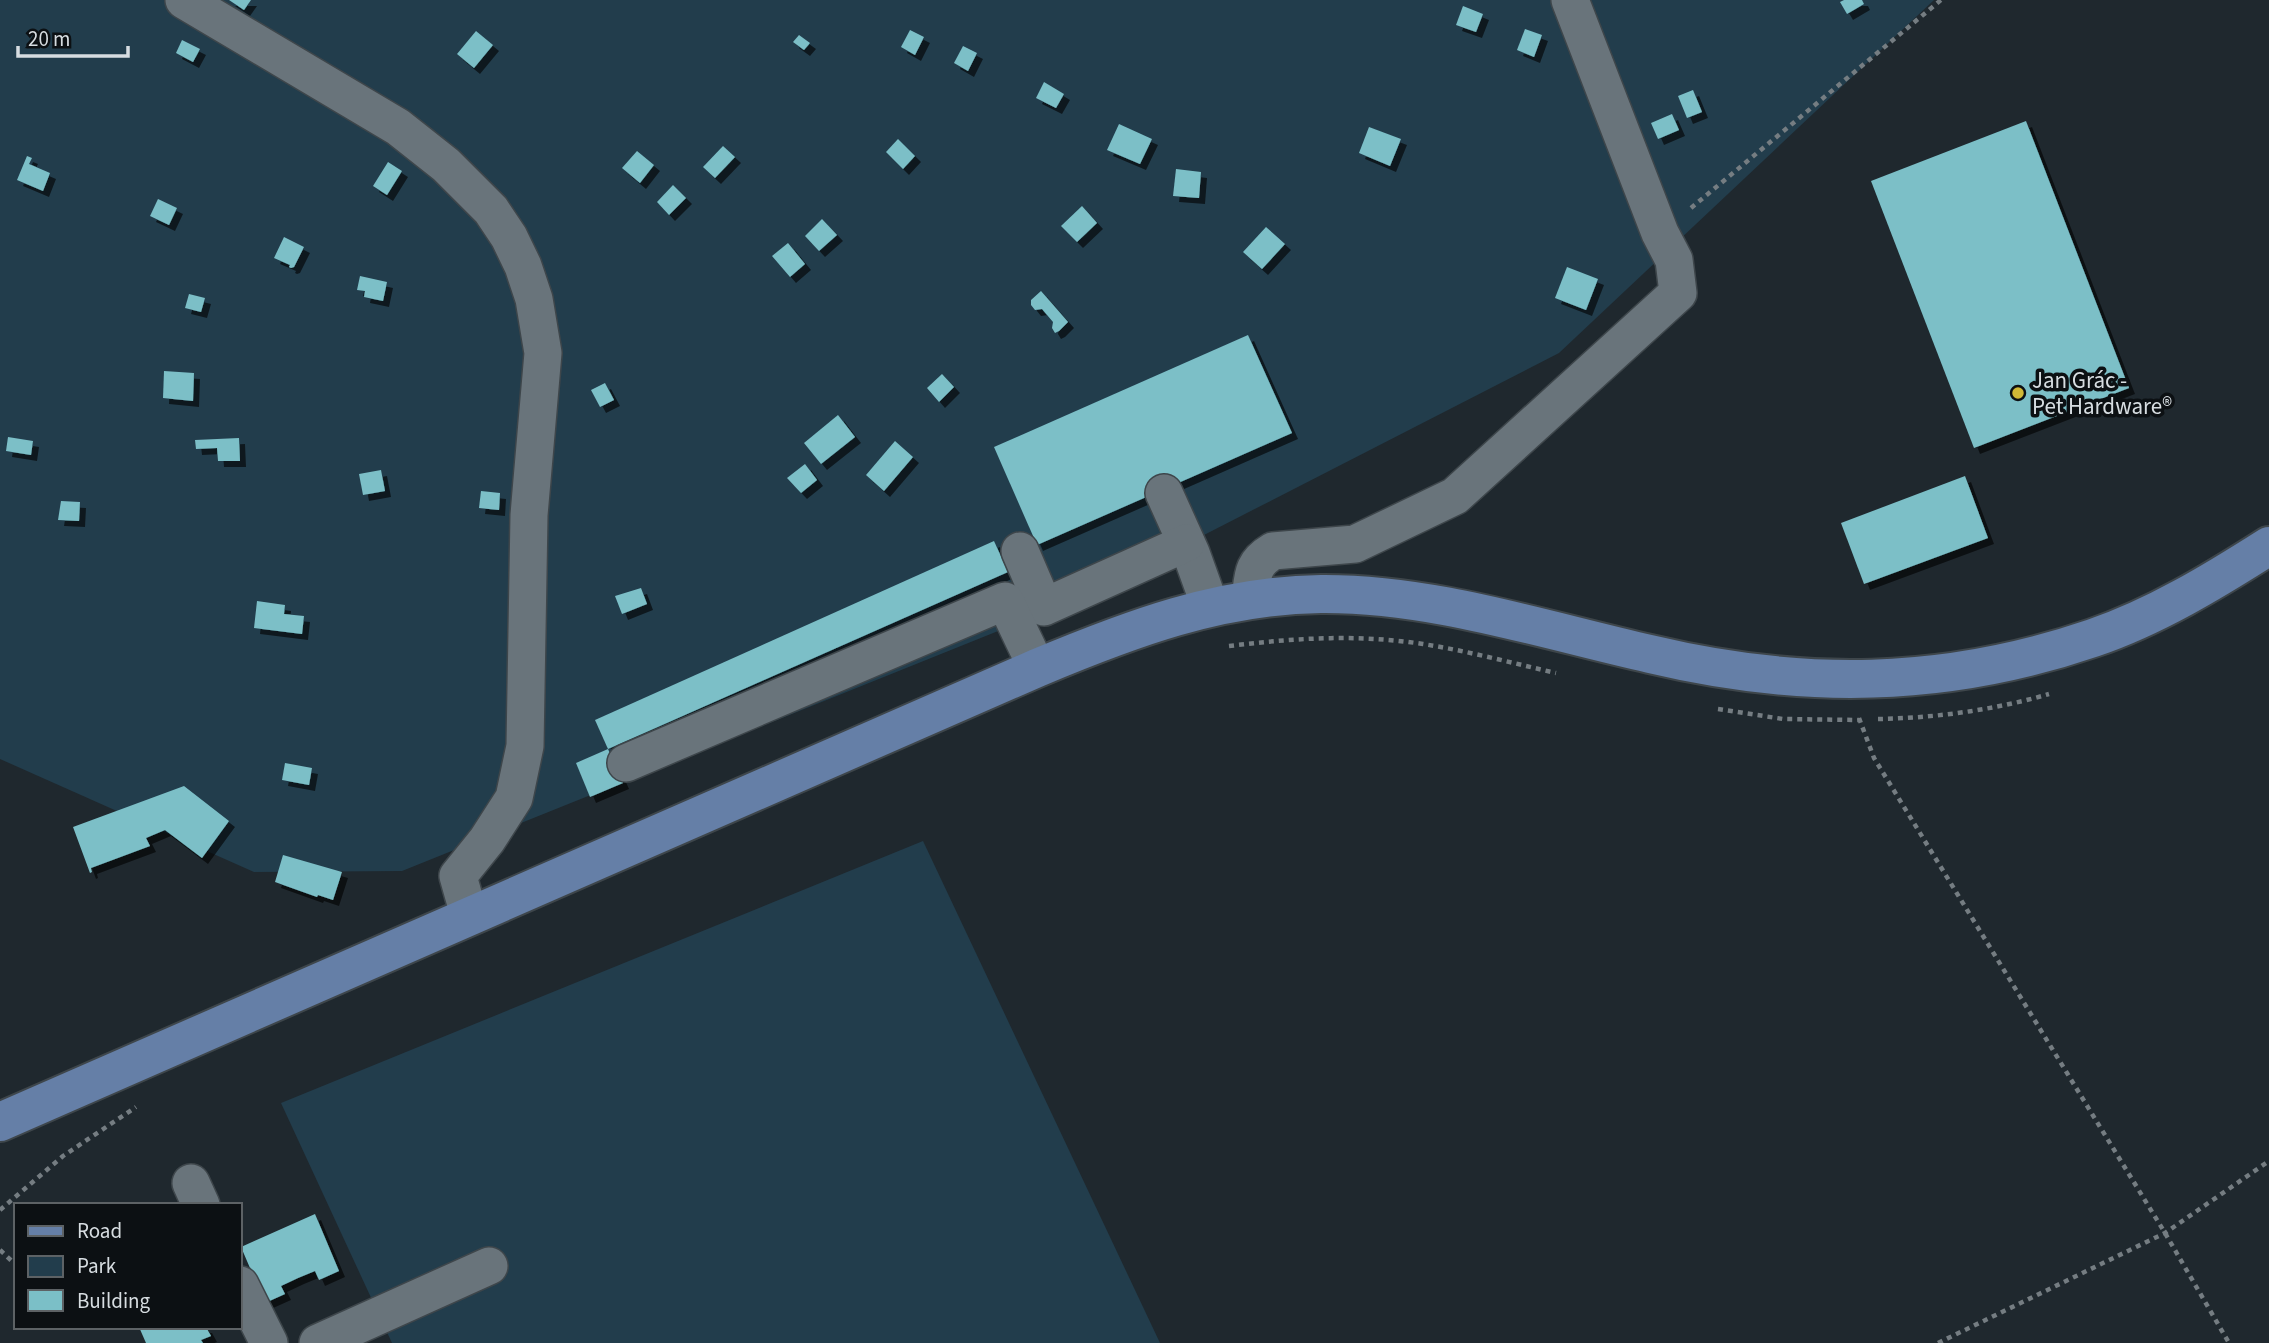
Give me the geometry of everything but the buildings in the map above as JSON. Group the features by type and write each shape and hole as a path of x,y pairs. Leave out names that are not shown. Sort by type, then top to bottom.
{"main road":[{"path":"0,1122 1037,668 1144,625 1210,606 1324,594 1420,602 1654,656 1746,673 1851,681 1923,676 1980,668 2095,637 2150,614 2269,546"}],"street":[{"path":"184,0 398,127 446,164 491,210 519,257 534,299 543,352 530,515 525,746 514,798 487,840 458,876 469,915"},
{"path":"1250,600 1255,566 1262,557 1273,551 1355,544 1455,496 1678,293 1674,260 1660,233 1570,0"},
{"path":"1164,494 1210,606"},
{"path":"1020,551 1044,607 1186,543"},
{"path":"1324,594 1337,547"},
{"path":"626,763 1005,601 1037,668"},
{"path":"317,1343 489,1266"},
{"path":"242,1289 269,1343"}],"path":[{"path":"1660,233 1941,0"},
{"path":"1221,647 1301,637 1382,640 1424,645 1564,675"},
{"path":"1851,681 1860,720 1874,758 2165,1233 2229,1343"},
{"path":"1708,707 1783,719 1860,720 1940,716 1986,709 2054,692"},
{"path":"0,1210 63,1156 143,1103"},
{"path":"1938,1343 2165,1233 2269,1161"},
{"path":"0,1251 14,1263"}],"green space":[{"path":"0,0 1934,0 1559,353 1085,596 402,871 254,872 0,759"},
{"path":"923,841 1160,1343 392,1343 281,1103"}],"place":[{"name":"Jan Grác - Pet Hardware®","path":"2018,393"}]}
